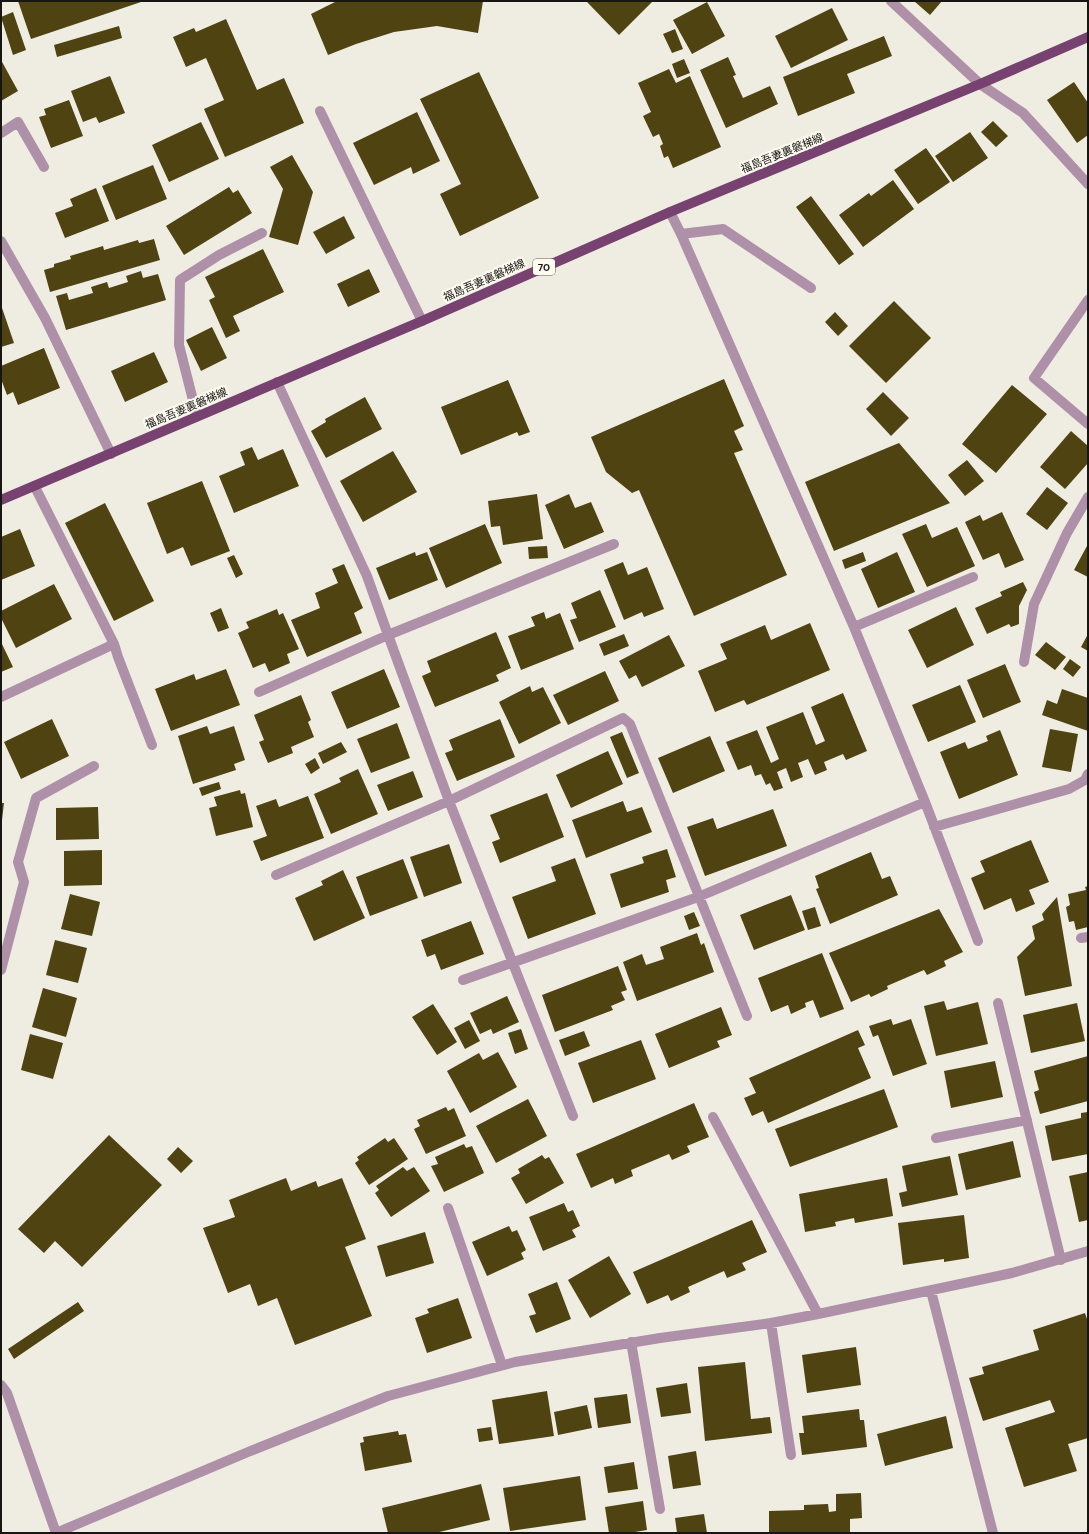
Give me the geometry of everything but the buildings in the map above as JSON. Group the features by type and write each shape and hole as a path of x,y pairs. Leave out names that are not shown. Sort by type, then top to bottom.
{"main road":[{"name":"福島吾妻裏磐梯線","path":"1,500 35,487 422,321 670,212 980,84 1088,37"}],"street":[{"path":"891,1 980,84 1023,113 1088,184"},
{"path":"320,111 422,321"},
{"path":"1,133 18,122 44,167"},
{"path":"670,212 854,628 925,802 978,941"},
{"path":"681,234 723,229 811,288"},
{"path":"198,416 179,345 180,280 219,255 262,233"},
{"path":"1,241 45,318 111,454"},
{"path":"1088,300 1034,378 1088,424"},
{"path":"277,382 368,576 449,801 573,1116"},
{"path":"35,487 114,644 152,745"},
{"path":"1024,662 1034,604 1066,533 1088,498"},
{"path":"260,692 388,635 614,544"},
{"path":"854,628 973,577"},
{"path":"1,697 114,644"},
{"path":"276,876 449,801 624,718 630,724 698,897 747,1016"},
{"path":"1,970 24,882 18,862 36,798 94,766"},
{"path":"934,827 1068,789 1085,780 1088,774"},
{"path":"463,980 698,897 925,802"},
{"path":"998,1003 1061,1260"},
{"path":"713,1116 818,1314"},
{"path":"936,1138 1027,1120"},
{"path":"448,1208 502,1365"},
{"path":"1,1385 7,1393 56,1533 248,1452 388,1396 502,1365 631,1342 771,1323 931,1291 1012,1273 1088,1251"},
{"path":"931,1291 993,1533"},
{"path":"771,1323 791,1455"},
{"path":"631,1342 660,1509"}]}
